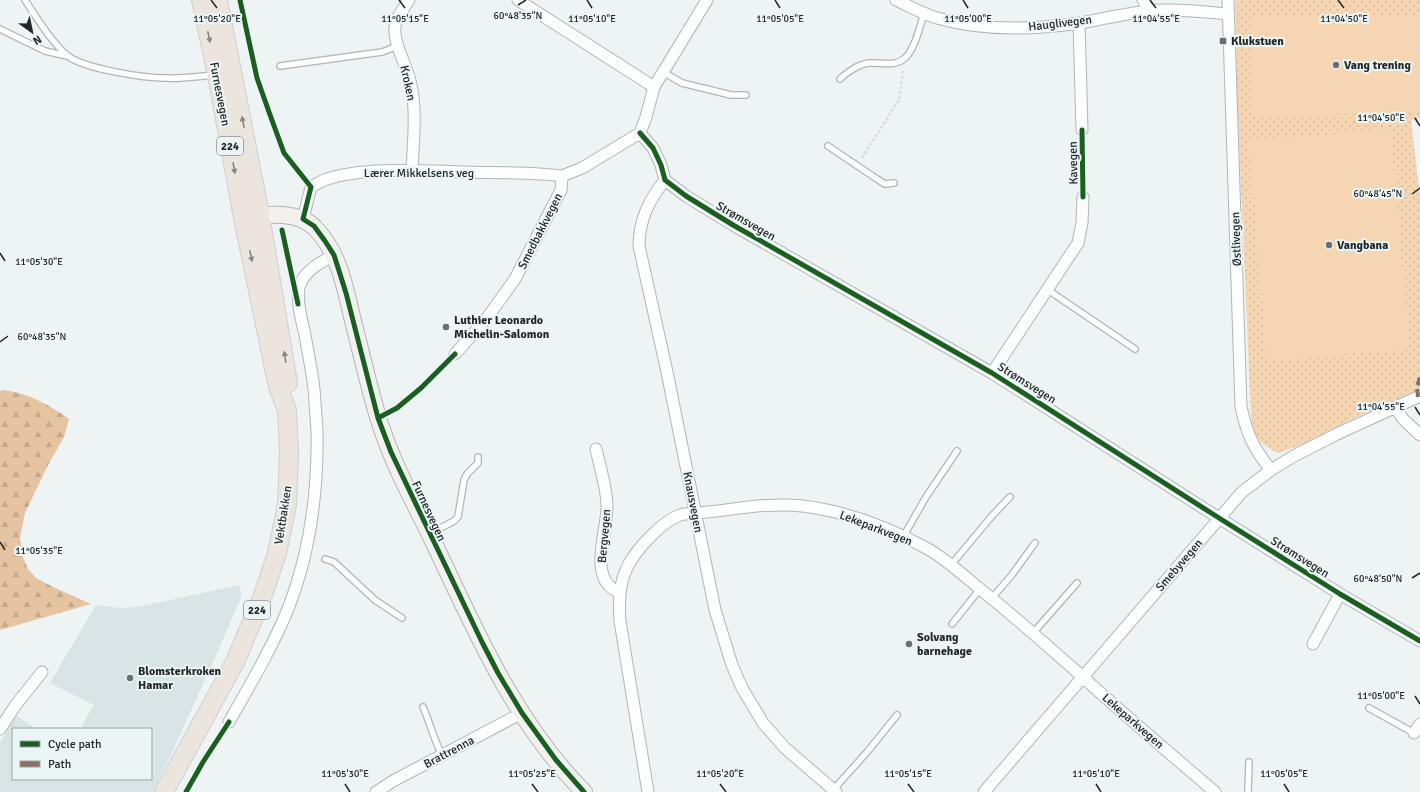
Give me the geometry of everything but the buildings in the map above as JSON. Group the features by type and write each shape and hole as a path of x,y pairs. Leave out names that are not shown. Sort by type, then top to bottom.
{"main road":[{"name":"Furnesvegen","path":"201,0 225,74 260,215 288,378 289,386 287,410"},
{"name":"Furnesvegen","path":"218,0 242,218"},
{"name":"Vektbakken","path":"164,792 235,662 262,598 277,553 287,504 289,452 287,410 278,387 242,218"}],"street":[{"name":"Kroken","path":"409,0 396,20 394,32 412,86 412,171"},
{"path":"518,0 654,87"},
{"path":"665,180 661,165 653,148 640,133 654,87 708,0"},
{"name":"Hauglivegen","path":"896,0 937,18 994,28 1034,27 1079,23 1110,16 1149,11 1229,14"},
{"path":"1143,0 1149,11"},
{"name":"Østlivegen","path":"1228,0 1241,407 1245,428 1257,453 1271,470"},
{"name":"Kavegen","path":"1079,23 1082,130"},
{"name":"Smedbakkvegen","path":"455,354 487,318 515,279 561,190 562,176 593,162 640,133"},
{"name":"Lærer Mikkelsens veg","path":"302,219 311,187 324,180 345,175 369,172 412,171 532,173 562,176"},
{"name":"Strømsvegen","path":"665,180 686,196 733,225 992,373 1219,518 1420,642"},
{"name":"Knausvegen","path":"665,180 652,196 643,216 639,232 639,246 715,610 725,645 742,688 763,723 785,748 834,791"},
{"name":"Kavegen","path":"992,373 1078,243 1082,223 1083,196"},
{"name":"Furnesvegen","path":"242,218 279,214 302,219 314,226 334,255 346,293 378,418 391,452 498,673 522,712 556,760 584,792"},
{"path":"229,722 279,630 298,579 308,543 315,495 317,430 314,388 298,304 300,285 306,274 320,263 334,255"},
{"name":"Smebyvegen","path":"984,792 1242,492 1271,470 1292,457 1337,434 1420,396"},
{"path":"1395,407 1403,420 1420,435"},
{"name":"Bergvegen","path":"596,449 607,506 600,555 601,568 608,585 619,592"},
{"name":"Lekeparkvegen","path":"648,792 620,621 618,601 619,592 625,574 632,558 641,547 666,523 681,514 696,514 760,506 800,506 837,513 860,520 903,537 928,550 951,565 992,598 1214,792"},
{"path":"1313,644 1340,594"},
{"path":"0,729 15,706 42,672"},
{"name":"Brattrenna","path":"376,792 393,781 522,712"}],"lane":[{"path":"25,0 59,48 69,57"},
{"path":"840,79 846,73 868,63 892,63 904,59 910,52 924,13"},
{"path":"0,29 45,51 69,57 93,66 133,74 166,78 225,74"},
{"path":"280,66 382,52 398,46"},
{"path":"663,72 682,83 731,95 746,95"},
{"path":"828,146 885,184 894,183"},
{"path":"1048,290 1135,349"},
{"path":"903,537 926,497 957,451"},
{"path":"429,533 454,521 458,517 464,480 467,474 478,463 478,457"},
{"path":"951,565 991,517 1010,497"},
{"path":"992,598 1011,576 1035,543"},
{"path":"325,559 334,562 375,600 402,618"},
{"path":"1033,633 1077,583"},
{"path":"952,624 980,589"},
{"path":"423,707 436,744 442,755"},
{"path":"1369,708 1417,728"},
{"path":"834,791 897,715"},
{"path":"1248,792 1249,762"}],"path":[{"path":"858,166 898,100 904,59"}],"shaded area":[{"path":"1235,0 1420,0 1420,118 1411,120 1420,196 1420,389 1348,421 1310,442 1278,453 1258,439 1251,417 1238,117"},
{"name":"Vang trening","path":"1420,16 1420,113 1251,116 1251,17"},
{"name":"Vangbana","path":"1391,129 1409,349 1267,361 1249,141"},
{"path":"239,585 242,595 214,660 153,792 0,792 0,743 15,715 35,728 12,728 12,780 152,780 152,728 81,728 94,705 50,683 96,605 120,608 138,607"}],"green space":[{"path":"4,390 22,394 38,400 69,419 64,437 48,465 25,513 20,538 23,557 28,569 36,578 91,604 0,630 0,391"}],"marked path":[{"path":"1418,397 1417,387 1420,377"}],"cycle path":[{"path":"240,0 257,78 284,153 311,187 303,219 314,226 334,255 346,293 378,418 391,452 498,673 522,713 556,760 584,792"},
{"path":"1082,130 1083,197"},
{"path":"640,133 653,148 661,165 665,180 686,196 733,225 992,373 1340,594 1420,641"},
{"path":"282,230 298,304"},
{"path":"378,418 397,408 421,388 455,354"},
{"path":"186,792 203,762 229,722"}],"place":[{"name":"Klukstuen","path":"1223,41"},
{"name":"Vang trening","path":"1336,65"},
{"name":"Vangbana","path":"1329,245"},
{"name":"Luthier Leonardo Michelin-Salomon","path":"446,327"},
{"name":"Solvang barnehage","path":"909,644"},
{"name":"Blomsterkroken Hamar","path":"130,678"}]}
